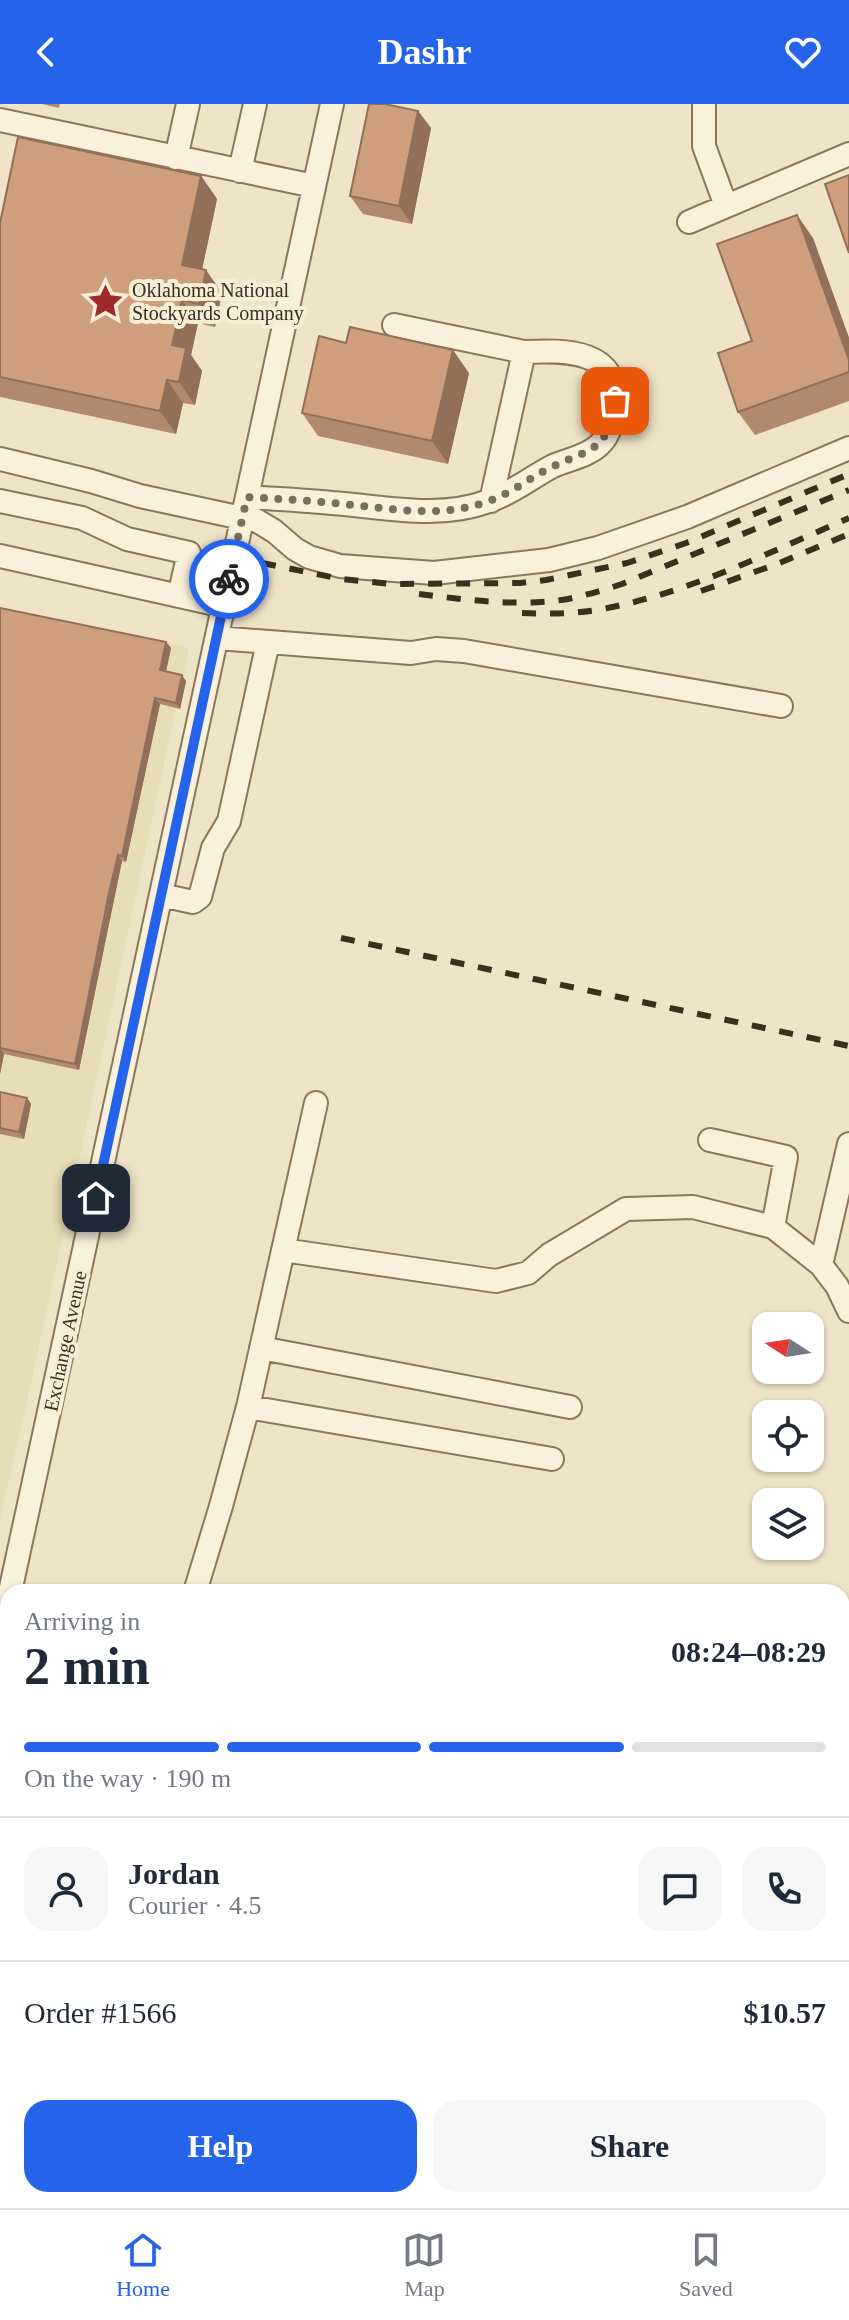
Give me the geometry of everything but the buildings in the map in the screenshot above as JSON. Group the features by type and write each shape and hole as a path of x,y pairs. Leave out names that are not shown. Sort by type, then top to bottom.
{"street":[{"path":"176,158 188,104"},
{"path":"240,171 255,104"},
{"name":"Exchange Avenue","path":"12,1584 332,104"},
{"path":"704,104 704,146 726,206"},
{"path":"0,120 314,186"},
{"path":"689,222 849,154"},
{"path":"0,459 140,496 244,509 331,502 419,512 452,511 491,501 602,442 612,421 615,401 613,381 604,368 588,356 562,351 524,352 394,325"},
{"path":"491,501 524,352"},
{"path":"244,509 309,557 340,566 434,573 549,560 598,548 687,517 849,448"},
{"path":"0,501 82,518 127,539 189,553 179,596"},
{"path":"0,556 224,606"},
{"path":"217,638 411,653 436,649 464,651 781,706"},
{"path":"161,895 193,902 200,897 213,848 229,821 268,642"},
{"path":"197,1584 248,1407 316,1103"},
{"path":"710,1140 786,1157 773,1227"},
{"path":"821,1265 839,1232 848,1154"},
{"path":"283,1250 496,1281 528,1273 549,1255 626,1209 693,1207 773,1227 821,1265 837,1286 849,1311"},
{"path":"261,1348 570,1407"},
{"path":"248,1407 552,1459"}],"shaded area":[{"path":"0,607 189,648 0,1519"}],"railway":[{"path":"262,563 341,579 392,584 546,580 627,563 686,543 849,474"},
{"path":"419,594 512,603 575,597 622,584 849,490"},
{"path":"522,613 592,611 665,593 727,571 849,518"},
{"path":"701,591 849,534"},
{"path":"341,938 849,1046"}],"way so far":[{"path":"229,579 247,497 419,512 452,511 491,501 602,442 612,421 615,401"}],"place":[{"name":"Oklahoma National Stockyards Company","path":"106,302"}],"route":[{"path":"96,1198 229,579"}]}
